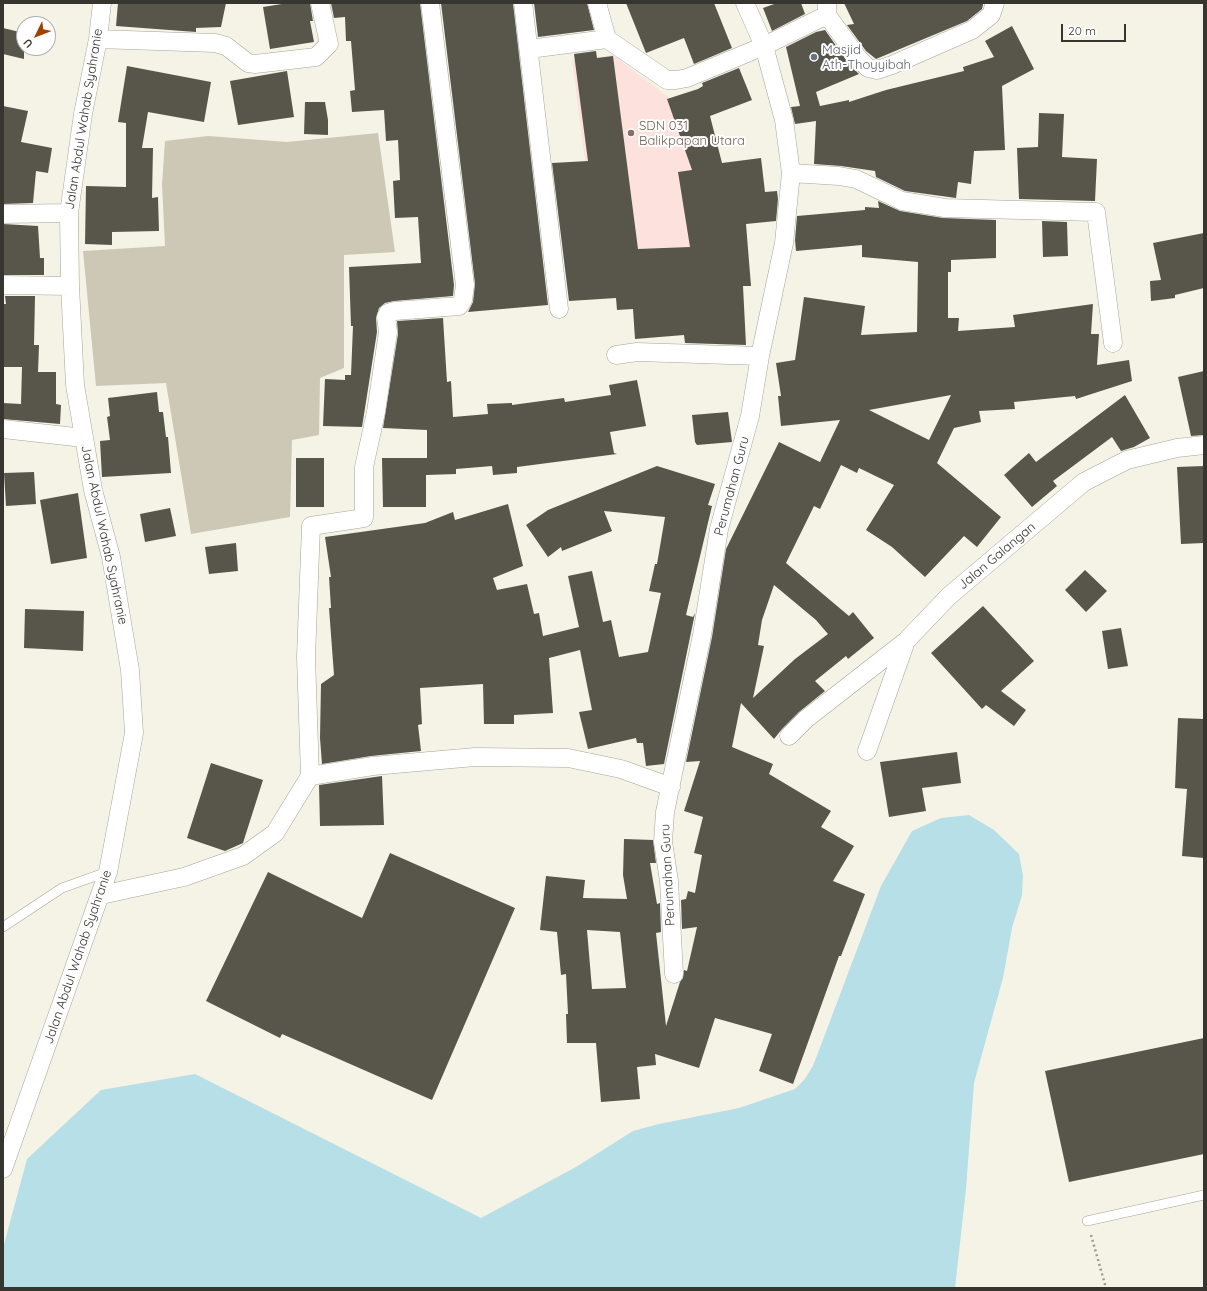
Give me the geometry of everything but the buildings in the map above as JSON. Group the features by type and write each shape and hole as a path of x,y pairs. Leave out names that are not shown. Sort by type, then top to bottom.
{"street":[{"name":"Jalan Abdul Wahab Syahranie","path":"3,1169 108,872 134,733 130,670 111,557 93,490 75,385 70,286 69,213 83,114 98,39 102,3"},
{"path":"98,39 215,42 226,46 248,63 255,64 316,57 329,44 320,3"},
{"path":"101,894 184,877 243,856 275,833 310,776 306,657 311,526 364,518 364,467 376,412 388,332 386,317 388,313 394,311 459,306 463,300 465,285 430,3"},
{"path":"523,3 541,167 560,309"},
{"path":"597,3 607,39 667,80 687,78 764,46 827,9 858,58 868,68 877,70 892,65 972,30 991,15 996,3"},
{"name":"Perumahan Guru","path":"674,974 669,881 663,842 665,812 702,635 719,529 750,416 760,356 784,243 791,173 784,120 764,46 745,3"},
{"path":"529,49 607,39"},
{"path":"791,173 839,176 856,179 902,201 945,208 1096,212 1113,343"},
{"path":"3,214 69,213"},
{"path":"3,285 70,286"},
{"path":"616,355 637,352 760,356"},
{"path":"3,429 84,438"},
{"name":"Jalan Galangan","path":"867,751 906,641 949,596 1084,482 1127,460 1177,448 1204,445"},
{"path":"789,736 806,719 906,641"},
{"path":"310,776 373,766 475,757 568,758 621,769 671,788"}],"lane":[{"path":"3,927 62,888 108,872"},
{"path":"1087,1221 1204,1195"}],"path":[{"path":"1087,1221 1106,1288"}],"shaded area":[{"name":"SDN 031 Balikpapan Utara","path":"613,55 671,99 691,169 707,167 718,243 638,257 598,261 572,60"},
{"path":"378,133 395,252 344,255 344,368 320,378 319,435 292,440 290,517 191,534 166,383 96,386 83,251 165,246 162,184 165,141 208,136 287,142"}],"water":[{"path":"969,815 994,830 1019,854 1023,876 1022,895 1012,928 1003,978 974,1083 966,1189 955,1288 3,1288 3,1248 27,1159 101,1090 195,1074 481,1218 576,1167 633,1131 659,1124 739,1108 795,1089 804,1080 813,1066 881,886 912,831 941,818"}],"place":[{"name":"Masjid Ath-Thoyyibah","path":"814,57"},
{"name":"SDN 031 Balikpapan Utara","path":"631,133"}]}
